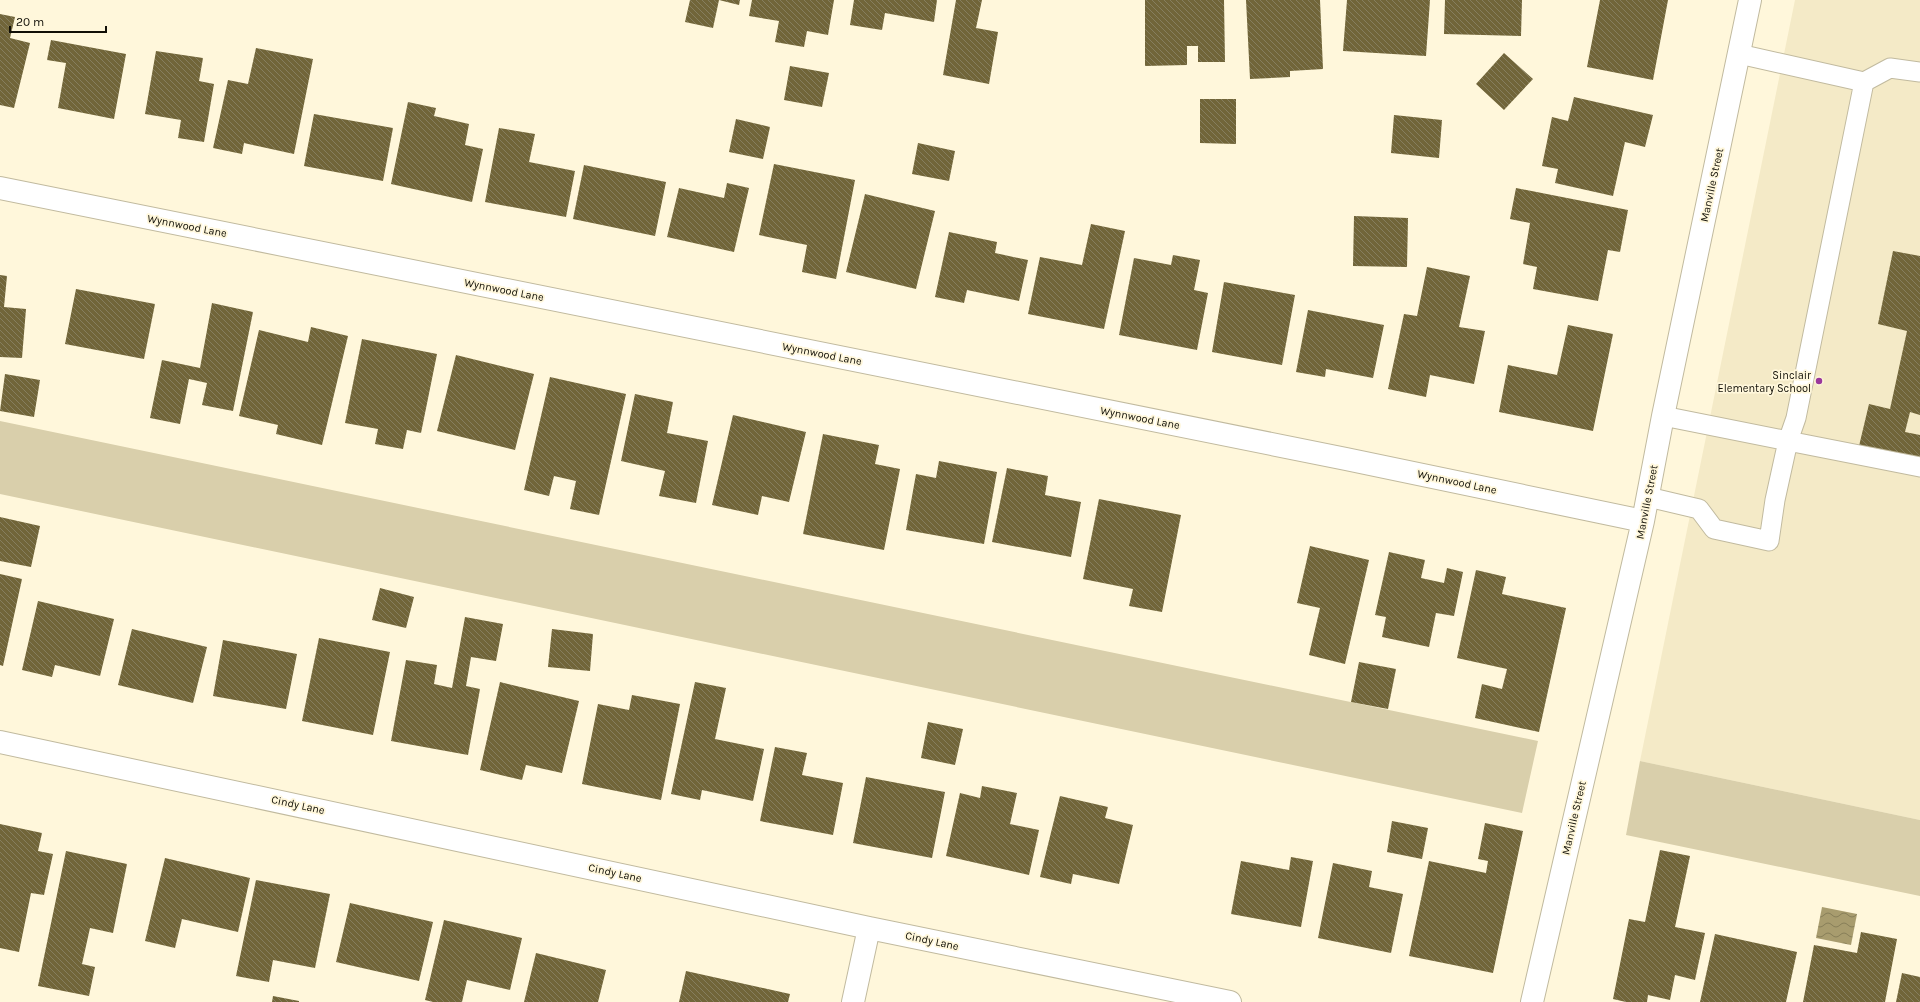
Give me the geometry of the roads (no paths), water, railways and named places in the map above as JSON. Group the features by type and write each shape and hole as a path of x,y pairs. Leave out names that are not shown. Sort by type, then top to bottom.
{"street":[{"name":"Manville Street","path":"1532,1002 1644,521 1663,416 1750,0"},
{"name":"Wynnwood Lane","path":"0,188 1346,459 1644,521"},
{"name":"Cindy Lane","path":"0,742 868,928 1230,1002"},
{"path":"853,1002 868,928"}],"lane":[{"path":"1739,54 1864,82 1890,68 1920,72"},
{"path":"1648,497 1699,509 1714,529 1769,541 1775,500 1788,441 1796,418 1864,82"},
{"path":"1663,416 1710,427 1920,467"}],"water":[{"path":"1822,907 1857,914 1851,945 1816,938"}],"place":[{"name":"Sinclair Elementary School","path":"1819,381"}]}
